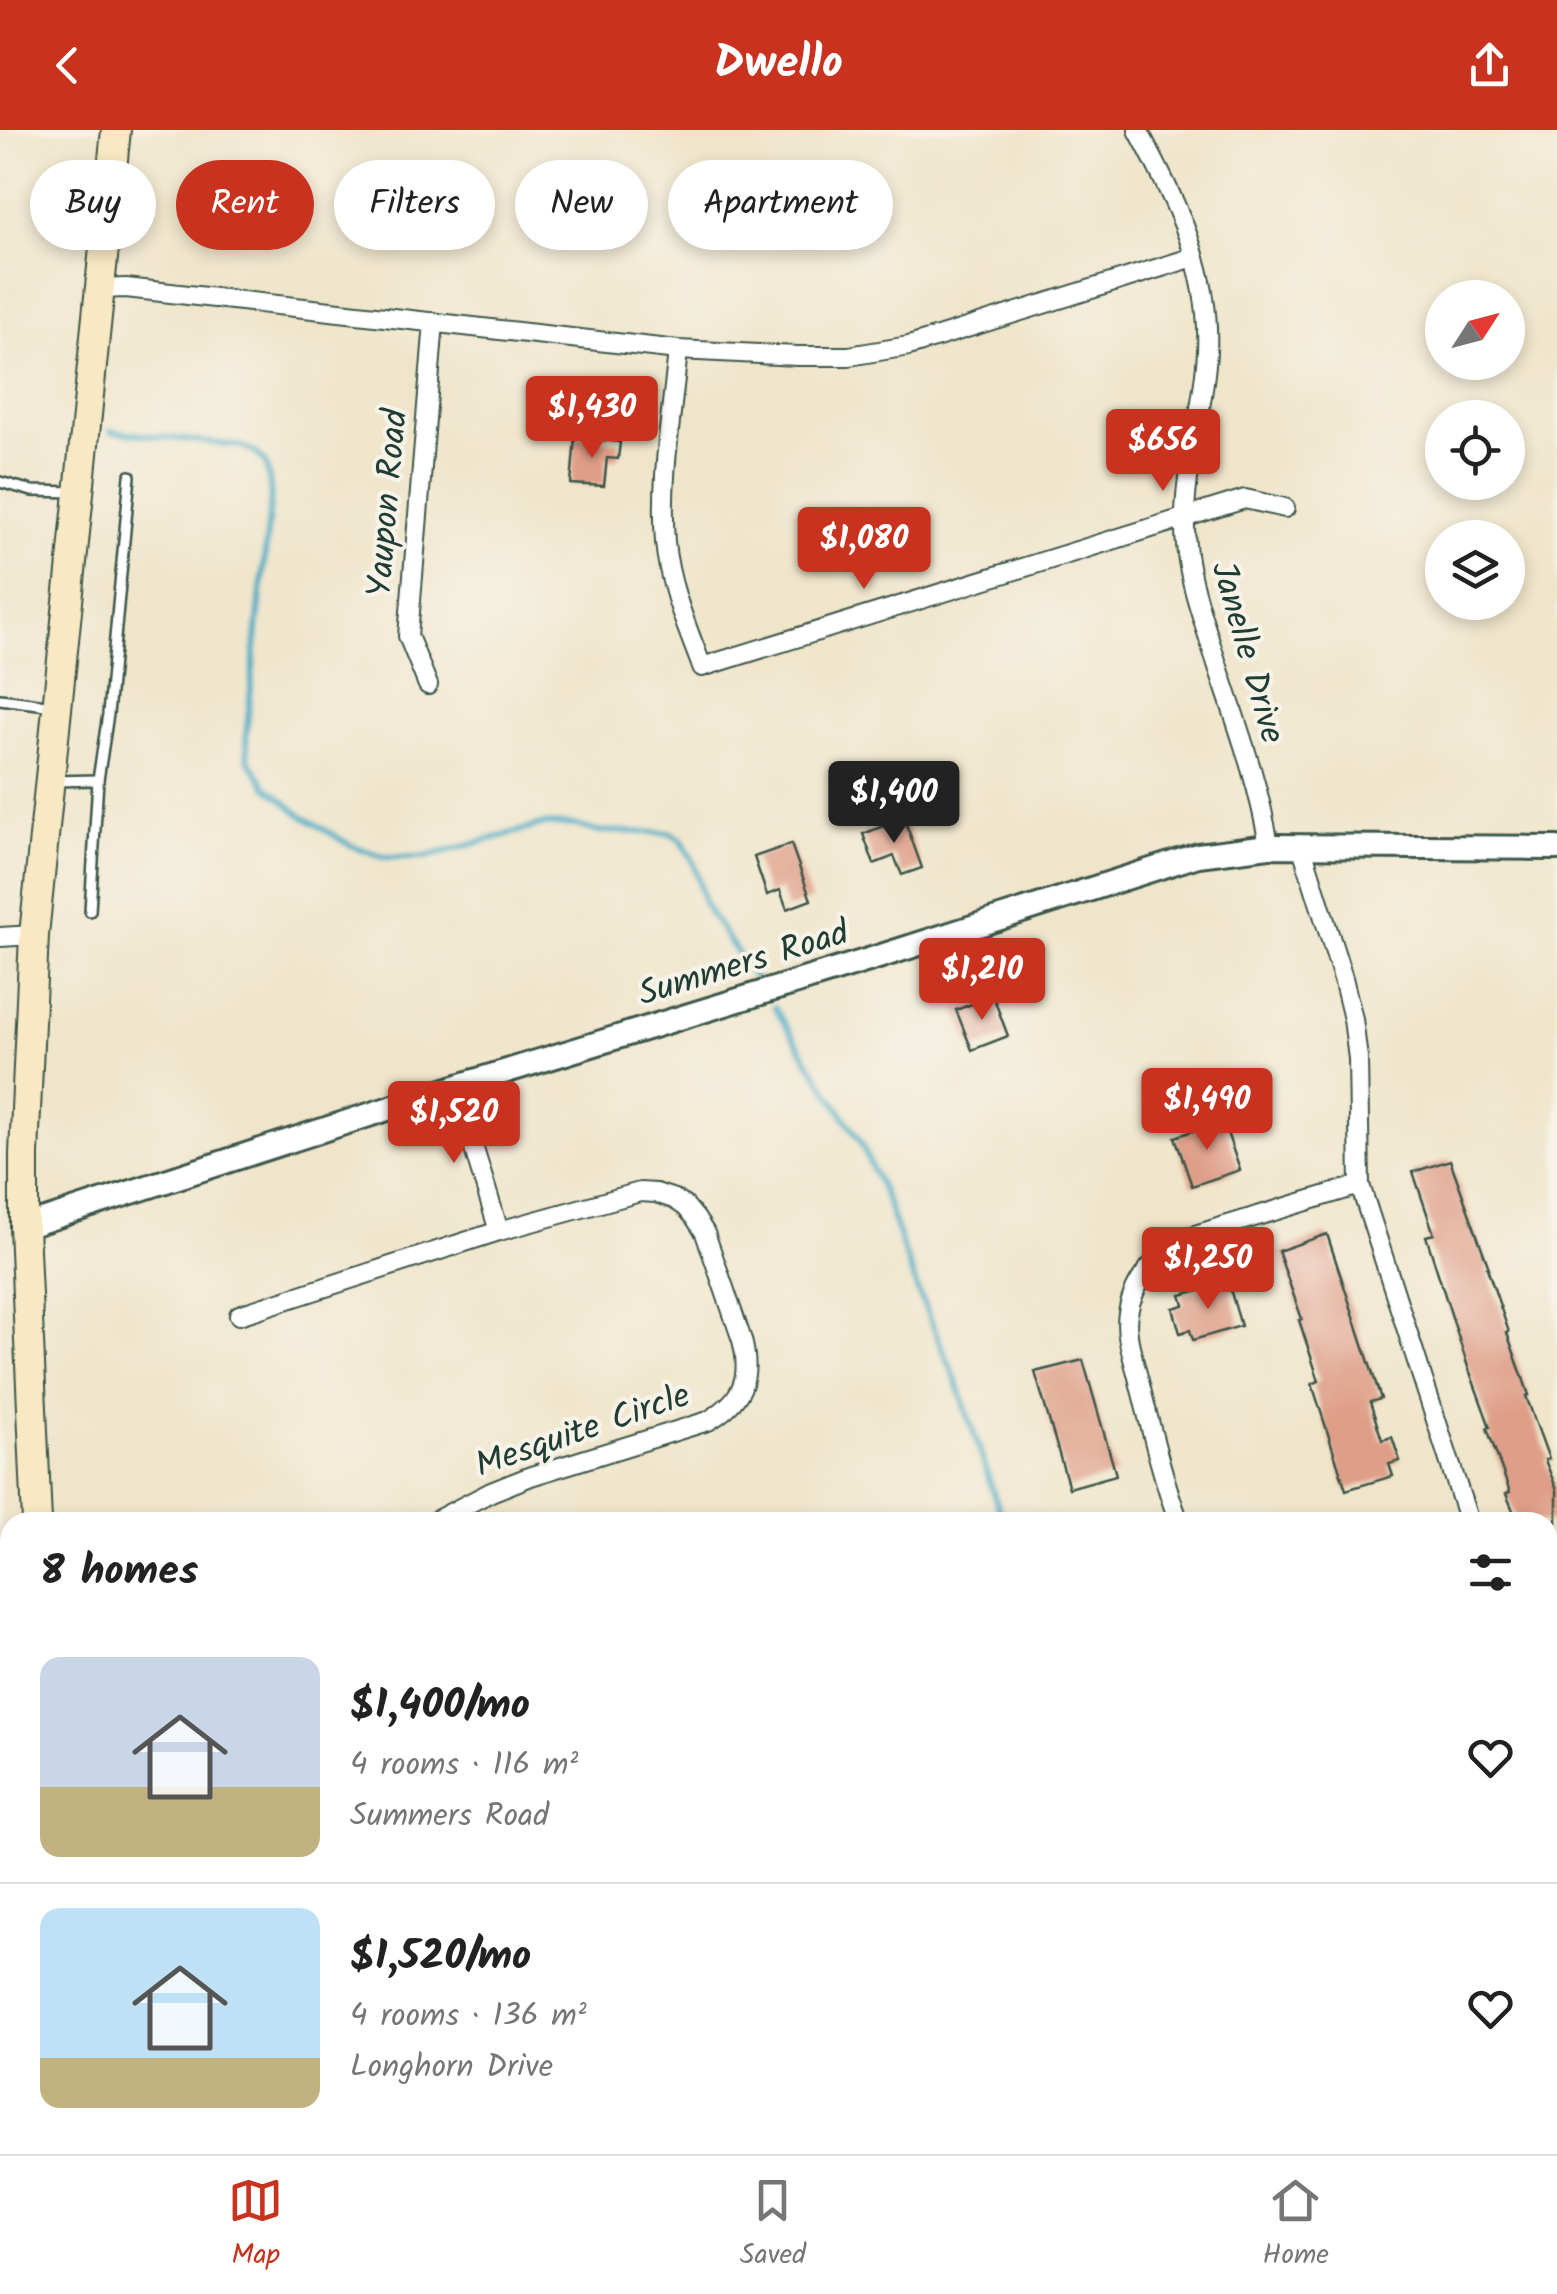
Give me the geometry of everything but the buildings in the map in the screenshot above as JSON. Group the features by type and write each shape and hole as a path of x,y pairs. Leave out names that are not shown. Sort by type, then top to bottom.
{"main road":[{"path":"37,1512 24,1227 34,934 116,130"}],"street":[{"name":"Janelle Drive","path":"1138,130 1185,224 1206,303 1207,352 1185,517 1186,553 1258,795 1269,846"},
{"path":"100,288 678,350 849,356 894,348 1194,257"},
{"name":"Yaupon Road","path":"428,685 408,636 434,322"},
{"path":"678,350 665,488 665,544 678,604 702,667 1244,499 1285,508"},
{"path":"1301,845 1352,1018 1358,1059 1360,1185 1466,1512"},
{"name":"Summers Road","path":"24,1227 455,1087 1198,855 1301,845 1557,848"},
{"path":"0,936 34,934"},
{"path":"455,1087 499,1232"},
{"path":"1175,1512 1130,1344 1127,1316 1134,1292 1171,1246 1360,1185"},
{"name":"Mesquite Circle","path":"240,1316 627,1194 656,1193 686,1208 705,1233 746,1354 746,1370 735,1401 708,1421 530,1476 452,1512"}],"lane":[{"path":"90,911 98,780 108,714 130,476"},
{"path":"0,482 32,490 79,492"},
{"path":"0,699 57,707"},
{"path":"50,781 98,780"}],"waterway":[{"path":"111,431 241,446 257,454 265,464 271,495 246,736 248,759 267,787 301,815 350,845 385,857 426,857 545,824 575,825 595,831 671,833 682,841 694,863 705,906 754,977"},
{"path":"774,1007 860,1141 957,1382 1000,1512"}]}
